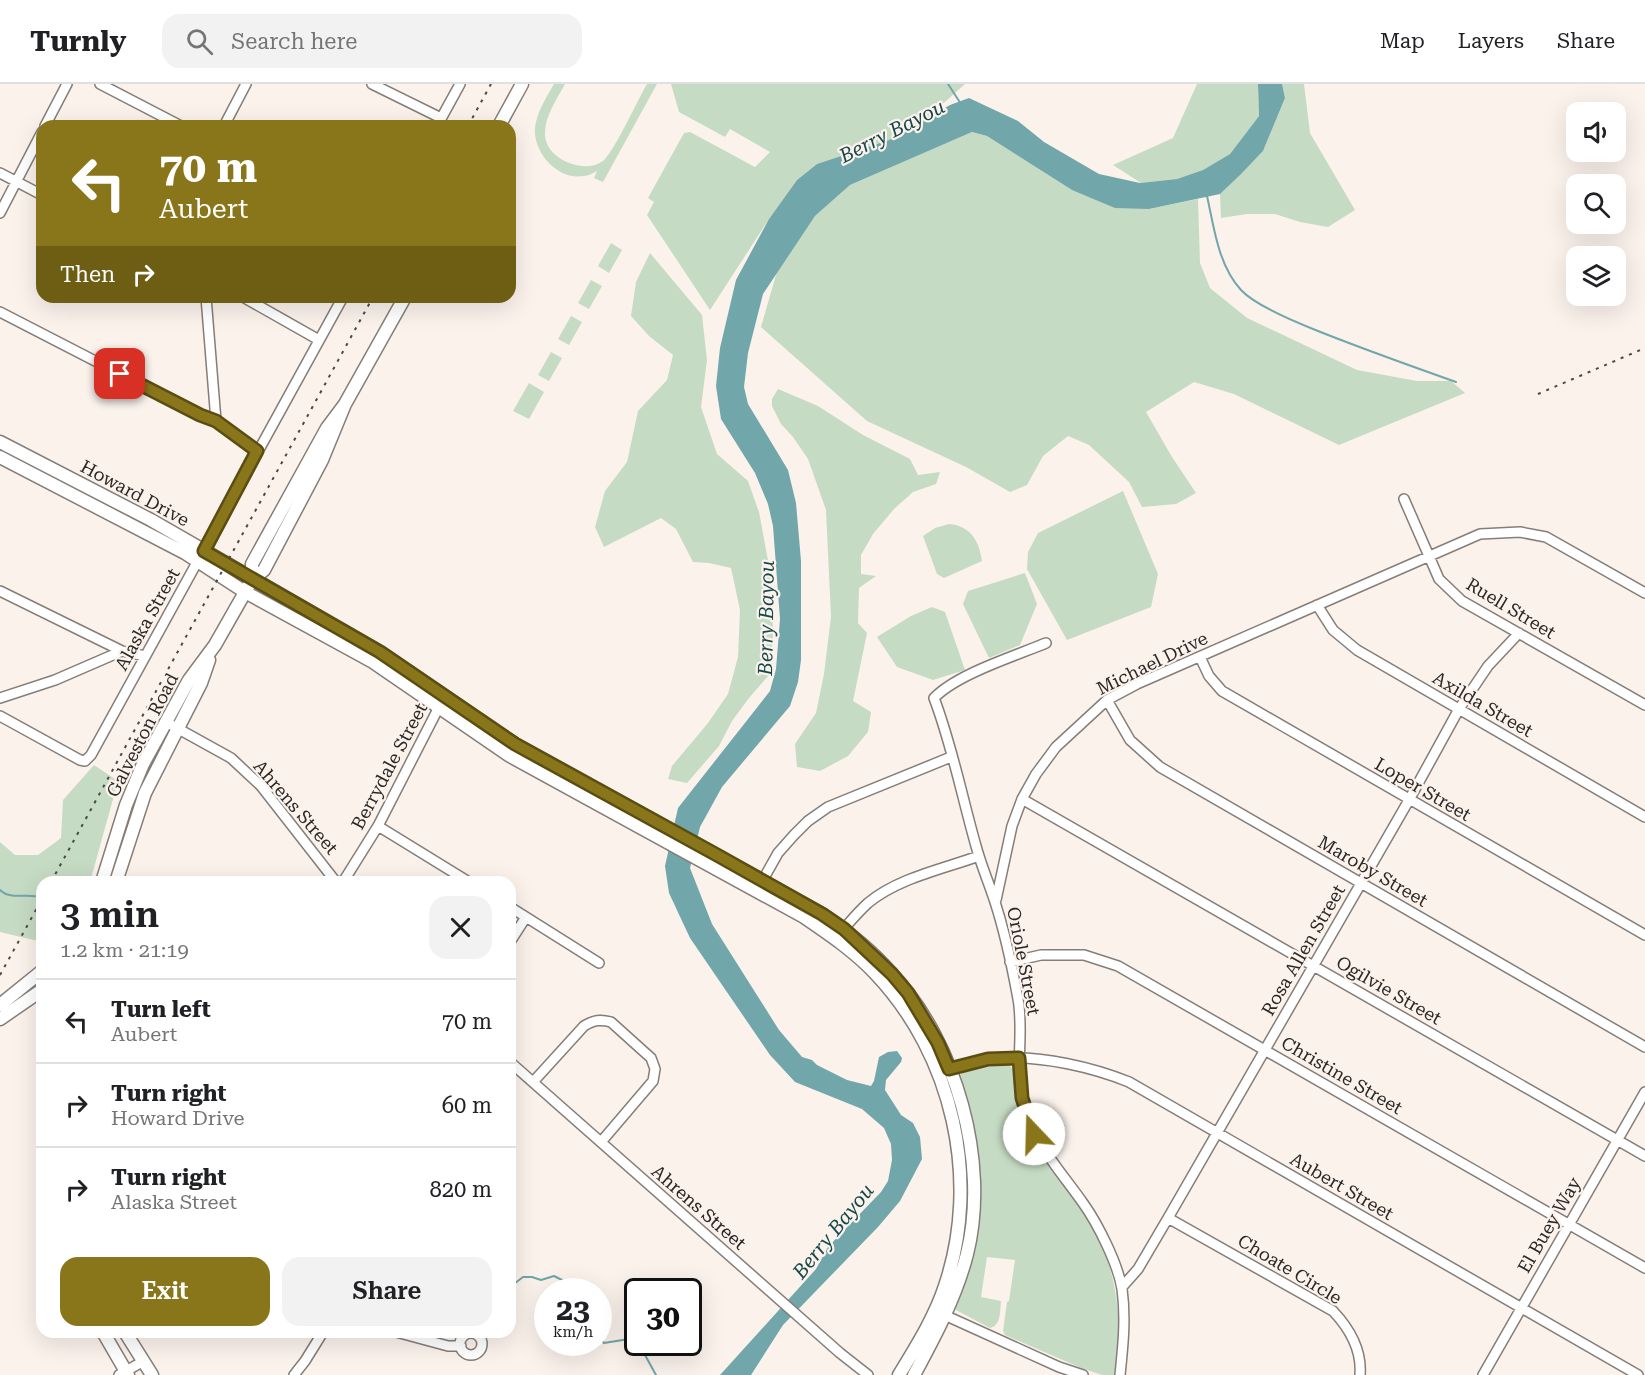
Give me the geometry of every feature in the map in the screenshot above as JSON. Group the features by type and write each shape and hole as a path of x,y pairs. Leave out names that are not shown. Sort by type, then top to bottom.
{"main road":[{"path":"502,120 522,84"},
{"name":"Galveston Road","path":"118,876 134,826 189,680 215,645 252,580 264,570 310,471 335,433 345,404 402,303"},
{"name":"Howard Drive","path":"0,442 19,459 151,520 201,556 245,592 412,672 442,702 599,805 653,835 715,861"},
{"name":"Howard Drive","path":"0,457 19,459"},
{"name":"Howard Drive","path":"201,556 252,580 358,647"},
{"name":"Galveston Road","path":"104,876 126,805 143,764 171,725"},
{"name":"Howard Drive","path":"512,750 605,793 656,822 715,861 840,933 892,974 937,1072 966,1168"},
{"path":"143,764 155,771"},
{"path":"599,805 605,793"},
{"path":"123,876 134,826"},
{"path":"0,1005 36,976"},
{"path":"0,1019 36,996"},
{"name":"Howard Drive","path":"903,997 927,1024 949,1069 967,1124 966,1168 958,1238 940,1313 914,1375"},
{"name":"Howard Drive","path":"899,1375 940,1313"},
{"path":"106,1338 125,1374"},
{"path":"128,1338 152,1375"}],"street":[{"path":"48,120 67,84"},
{"path":"100,84 169,120"},
{"path":"227,120 246,84"},
{"path":"372,84 435,120"},
{"path":"440,120 460,84"},
{"path":"0,213 36,144"},
{"path":"0,173 36,192"},
{"path":"206,303 216,421"},
{"path":"254,303 319,340"},
{"name":"Alaska Street","path":"0,716 78,759 85,761 91,755 340,303"},
{"path":"0,312 200,415 216,421 257,451"},
{"name":"Ruell Street","path":"1404,499 1439,579 1462,601 1645,705"},
{"name":"Michael Drive","path":"995,903 1011,826 1022,799 1036,774 1056,747 1107,700 1480,534 1520,532 1546,537 1645,593"},
{"path":"0,591 122,651 145,656"},
{"name":"Axilda Street","path":"1317,605 1333,630 1357,650 1645,817"},
{"name":"Rosa Allen Street","path":"1122,1287 1138,1269 1168,1218 1459,709 1488,666 1519,633"},
{"name":"Oriole Street","path":"1046,643 976,672 940,691 934,698 979,856 995,903 1010,962 1020,1019 1019,1058 1022,1098 1034,1134 1057,1170 1084,1204 1105,1241 1122,1287 1125,1332 1120,1375"},
{"path":"0,698 56,680 122,651"},
{"name":"Loper Street","path":"1200,657 1209,676 1222,690 1409,800 1645,934"},
{"name":"Maroby Street","path":"1107,700 1130,740 1160,767 1645,1047"},
{"name":"Berrydale Street","path":"347,876 378,826 442,702"},
{"name":"Ahrens Street","path":"171,725 231,758 261,786 332,876"},
{"path":"759,886 778,854 808,820 828,807 951,757"},
{"name":"Ogilvie Street","path":"1022,799 1645,1156"},
{"path":"378,826 459,876"},
{"path":"840,933 868,903 880,894 909,880 979,856"},
{"path":"516,911 599,963"},
{"path":"516,933 526,917"},
{"name":"Christine Street","path":"1010,962 1041,956 1084,955 1118,966 1645,1268"},
{"path":"533,1082 584,1026 595,1020 602,1019 611,1022 651,1058 655,1069 653,1081 601,1142"},
{"name":"Aubert Street","path":"937,1072 988,1059 1019,1058 1077,1065 1129,1082 1638,1375"},
{"name":"Ahrens Street","path":"516,1067 840,1353 868,1375"},
{"name":"El Buey Way","path":"1483,1375 1645,1092"},
{"name":"Choate Circle","path":"1168,1218 1333,1311 1344,1323 1357,1344 1360,1375"},
{"path":"940,1313 1059,1367 1083,1375"},
{"path":"294,1375 319,1338"},
{"path":"418,1338 448,1346 461,1346"},
{"path":"125,1374 142,1362"}],"green space":[{"path":"554,84 565,84 552,108 545,128 547,144 552,151 567,162 586,166 595,165 608,156 647,84 657,84 603,182 594,178 597,171 584,176 563,173 554,168 540,151 536,142 536,122 541,107"},
{"path":"671,84 965,84 927,118 889,140 817,164 797,180 710,310 647,215 654,202 648,198 684,133 690,132 755,167 770,152 730,129 725,137 679,112"},
{"path":"1197,84 1258,84 1259,116 1230,154 1203,170 1177,179 1141,183 1113,165 1173,138"},
{"path":"1282,84 1304,84 1310,133 1355,210 1328,227 1300,222 1275,214 1247,214 1221,218 1220,194 1263,151 1285,98"},
{"path":"972,132 987,136 1072,190 1149,209 1198,199 1200,263 1210,288 1247,318 1357,370 1417,381 1451,381 1465,393 1339,445 1234,394 1194,382 1146,412 1196,493 1176,504 1142,507 1129,482 1089,445 1068,436 1043,456 1027,485 1010,492 966,467 867,421 761,327 778,268 815,216 850,185"},
{"path":"611,243 622,250 609,273 598,266"},
{"path":"650,253 702,315 707,360 701,407 717,454 748,481 759,512 772,582 773,639 769,675 732,721 719,746 687,783 668,779 672,766 708,723 728,694 738,657 740,610 731,568 693,562 676,529 661,518 604,547 595,527 605,491 627,462 638,411 667,380 673,355 649,336 631,316 636,282"},
{"path":"591,280 602,286 589,309 578,303"},
{"path":"571,316 582,322 569,345 558,339"},
{"path":"551,352 562,358 549,381 538,375"},
{"path":"529,383 544,392 529,419 513,411"},
{"path":"778,389 818,406 863,435 910,459 918,475 940,472 936,484 913,492 894,509 873,534 861,555 861,574 876,576 859,588 858,623 867,633 853,701 871,712 868,732 848,756 820,771 797,767 795,744 816,713 824,674 831,617 826,510 808,459 781,424 772,406 772,399"},
{"path":"1123,491 1158,574 1151,607 1067,640 1027,569 1028,552 1038,533"},
{"path":"949,524 963,528 973,536 979,547 982,561 944,578 937,574 923,536 935,528"},
{"path":"1025,573 1037,604 1020,645 989,658 963,604 968,591"},
{"path":"932,607 945,612 965,670 933,680 897,667 877,637 911,616"},
{"path":"94,765 118,781 92,875 36,876 36,941 0,932 0,842 15,855 38,855 61,838 63,800"},
{"path":"1003,1064 1013,1069 1017,1103 1030,1133 1043,1155 1080,1205 1102,1245 1109,1265 1118,1308 1118,1353 1115,1375 1102,1375 1081,1368 1005,1335 1003,1331 1015,1260 987,1257 981,1297 1001,1301 999,1318 994,1327 990,1328 956,1310 954,1306 977,1212 958,1080 965,1070 970,1068"}],"water":[{"path":"1258,84 1282,84 1285,98 1263,151 1220,194 1149,209 1115,208 1072,190 987,136 972,132 850,185 815,216 763,294 748,353 744,387 748,404 788,470 796,503 801,561 801,660 798,682 790,706 722,787 700,827 690,868 712,924 779,1030 802,1057 812,1060 817,1065 847,1080 871,1086 879,1057 888,1052 897,1051 902,1058 901,1062 886,1080 885,1090 901,1115 913,1123 920,1137 922,1159 900,1201 878,1227 783,1325 751,1375 720,1375 816,1269 828,1247 881,1192 888,1181 892,1160 891,1144 884,1128 862,1109 795,1082 770,1055 690,938 669,893 665,866 678,808 770,691 776,669 780,619 773,526 768,504 755,473 721,419 716,386 720,348 736,280 769,219 797,180 817,164 889,140 950,105 969,98 1018,121 1044,142 1099,174 1140,183 1177,179 1203,170 1230,154 1259,116"}],"waterway":[{"path":"948,84 961,104"},
{"path":"1207,196 1215,233 1227,269 1241,290 1256,302 1305,326 1456,382"},
{"path":"0,890 14,896 36,896"},
{"path":"548,1278 554,1276 558,1278"},
{"path":"516,1282 523,1277 535,1278"},
{"path":"612,1342 629,1339 640,1346 656,1375"}],"railway":[{"path":"471,120 491,84"},
{"path":"54,876 370,303"},
{"path":"1538,394 1645,348"},
{"path":"0,975 36,910"}],"route":[{"path":"120,374 216,421 257,451 204,551 380,652 515,744 822,914 844,929 892,974 908,993 938,1043 949,1069 988,1059 1019,1058 1022,1098 1034,1134"}],"water label":[{"name":"Berry Bayou","path":"892,131"},
{"name":"Berry Bayou","path":"766,618"},
{"name":"Berry Bayou","path":"833,1231"}]}
